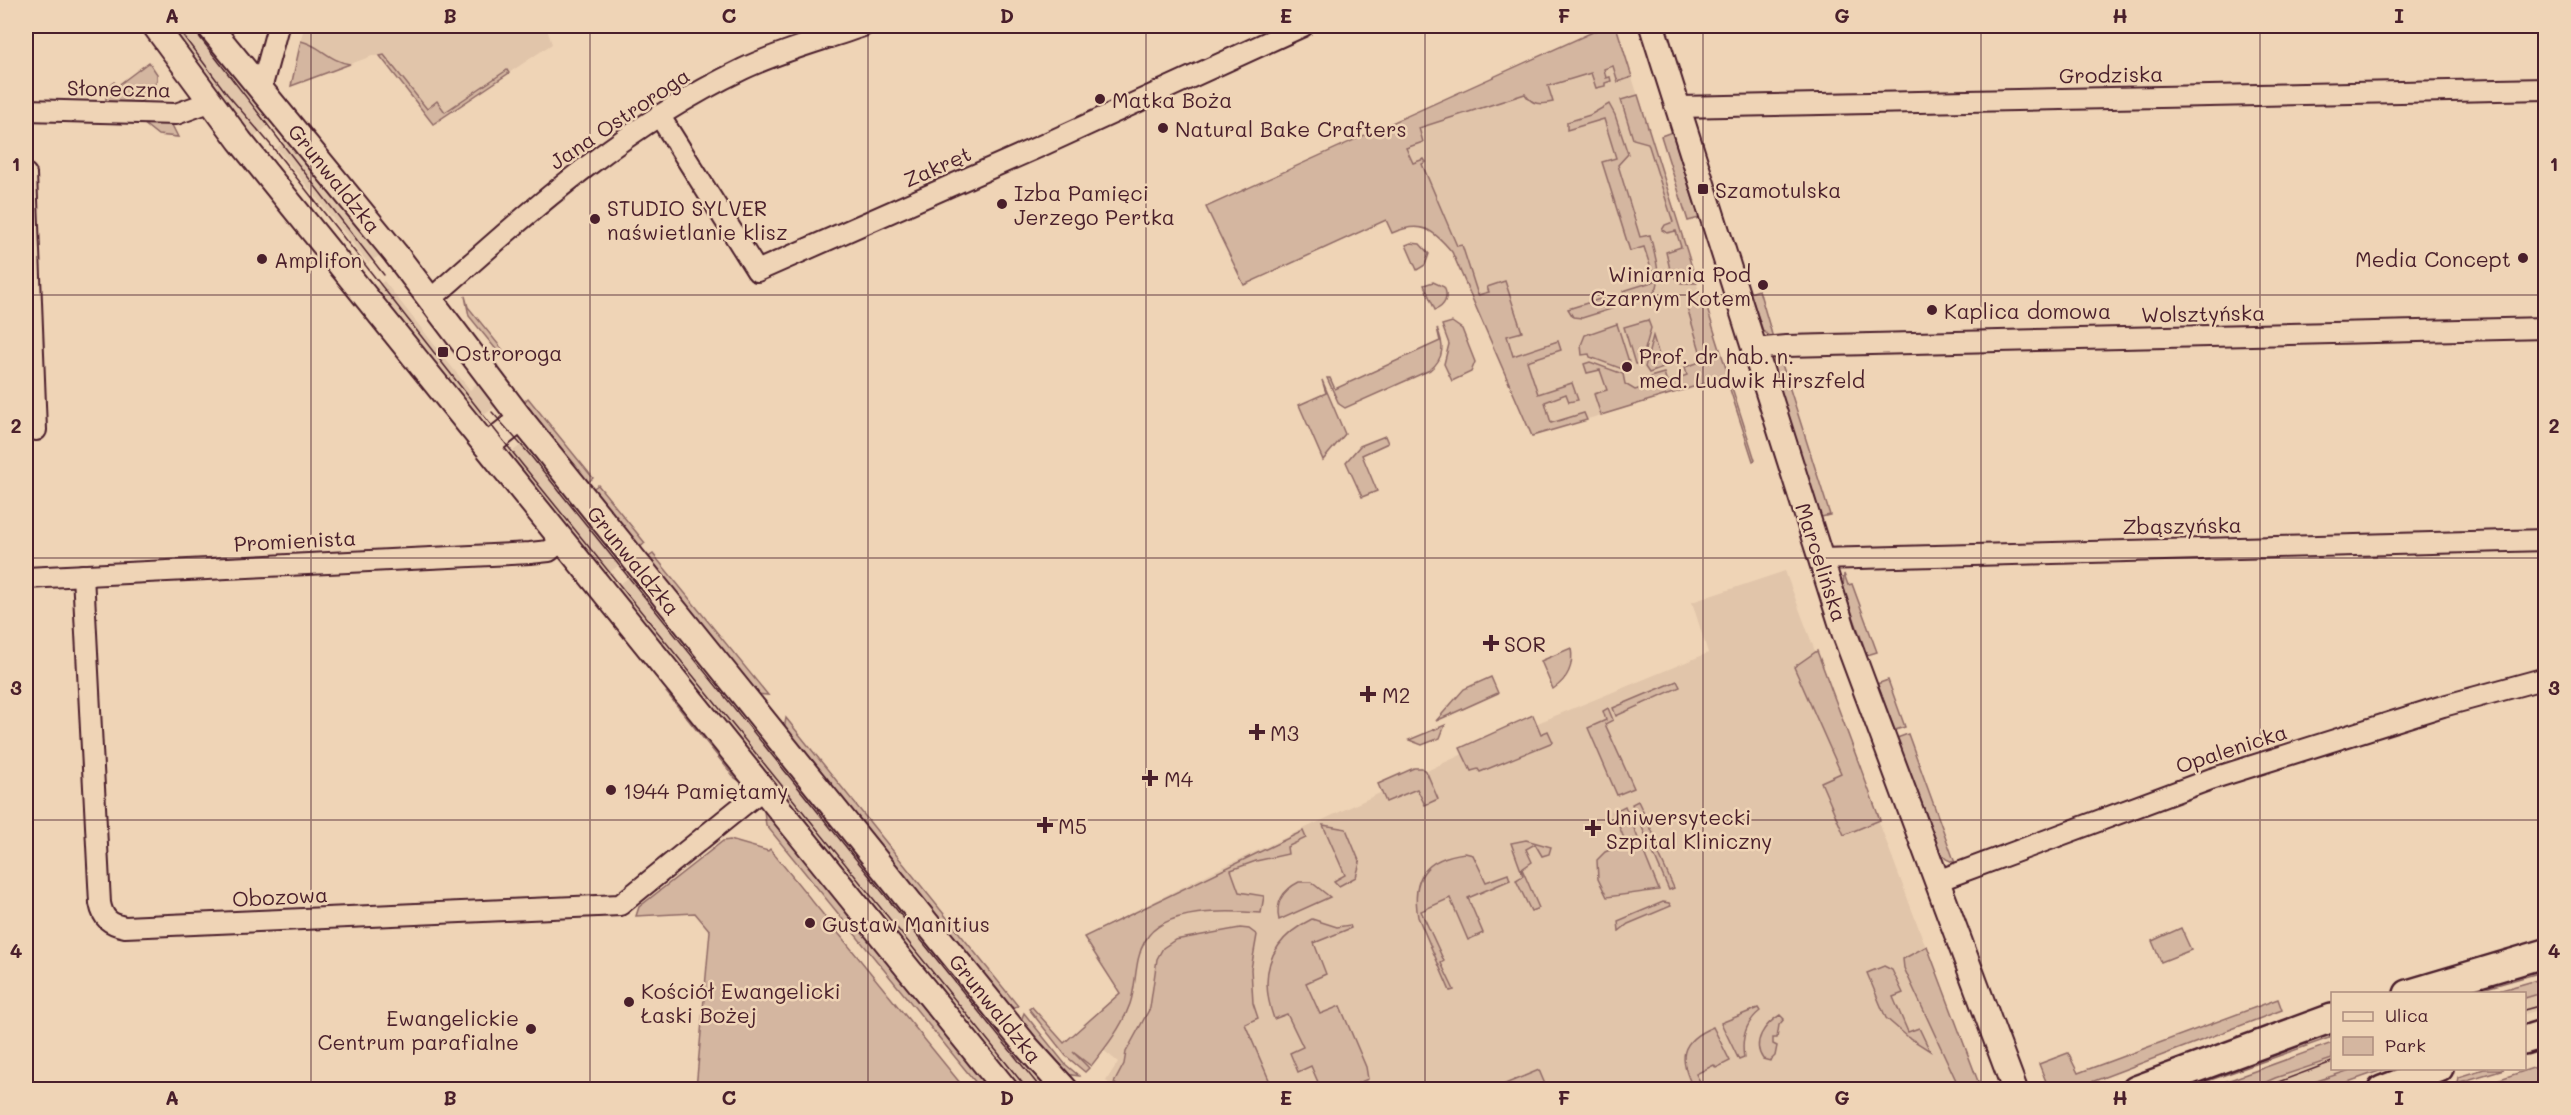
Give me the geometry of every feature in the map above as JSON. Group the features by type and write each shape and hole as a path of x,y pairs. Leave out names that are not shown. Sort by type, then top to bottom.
{"main road":[{"path":"2411,992 2546,953"},
{"path":"2136,1089 2331,1018"},
{"path":"2526,1039 2546,1033"},
{"path":"2382,1089 2434,1070"}],"street":[{"name":"Grunwaldzka","path":"155,26 345,272 488,445 1006,1089"},
{"name":"Grunwaldzka","path":"209,26 431,299 521,419 966,972 1027,1047 1066,1089"},
{"path":"261,89 278,26"},
{"name":"Jana Ostroroga","path":"431,299 560,186 594,159 659,115 746,67 863,26"},
{"name":"Zakręt","path":"659,115 757,271 1042,146 1303,26"},
{"name":"Marcelińska","path":"1652,26 1844,632 2015,1089"},
{"name":"Grodziska","path":"1678,107 2546,89"},
{"name":"Słoneczna","path":"26,110 176,114 201,105 209,98"},
{"path":"26,174 36,430"},
{"name":"Wolsztyńska","path":"1753,349 1786,346 2546,328"},
{"path":"488,445 521,419"},
{"name":"Promienista","path":"26,578 549,551 563,540"},
{"name":"Zbąszyńska","path":"1820,559 2546,540"},
{"name":"Obozowa","path":"82,575 100,903 102,915 112,924 125,927 620,905 764,789"},
{"name":"Opalenicka","path":"1937,881 2211,779 2443,706 2546,678"}],"shaded area":[{"path":"169,26 197,26 233,73 275,120 251,140"},
{"path":"304,26 546,26 552,44 433,124 380,56 372,56 291,86"},
{"path":"1606,26 1616,26 1726,377 1532,436 1395,122"},
{"path":"289,137 382,254 368,263 277,148"},
{"path":"384,281 470,390 479,381 497,405 479,419 372,289"},
{"path":"526,441 623,562 605,576 508,455"},
{"name":"Uniwersytecki Szpital Kliniczny","path":"1785,571 1979,1089 1116,1089 1106,1081 1118,1062 1102,1049 1087,1066 1063,1044 1120,993 1084,937 1210,873 1465,753 1708,653 1692,602"},
{"path":"633,574 1047,1089 1020,1089 615,588"},
{"path":"2545,992 2545,1008 2526,1014 2526,998"},
{"path":"2331,1059 2331,1070 2350,1070 2293,1089 2268,1090 2272,1088 2270,1082 2275,1078"}],"green space":[{"path":"1606,26 1616,26 1632,77 1618,82 1613,66 1604,69 1606,78 1610,77 1611,81 1605,83 1605,86 1596,88 1591,73 1548,86 1553,102 1537,103 1525,94 1419,128 1423,142 1406,148 1413,163 1424,159 1426,162 1422,164 1457,246 1462,245 1478,295 1489,292 1487,287 1505,281 1522,332 1507,336 1513,356 1558,341 1561,350 1527,361 1538,394 1572,383 1578,400 1569,402 1566,394 1545,402 1551,423 1584,413 1587,420 1532,436 1452,252 1439,238 1426,229 1411,227 1392,233 1386,220 1244,285 1206,207"},
{"path":"301,41 314,46 336,60 350,64 291,86"},
{"path":"384,55 427,109 437,101 445,112 507,70 509,73 433,124 380,56"},
{"path":"149,62 157,74 157,81 138,105 106,105 106,88 114,82 117,86"},
{"path":"1638,95 1697,283 1681,283 1671,274 1666,252 1681,247 1676,231 1667,233 1662,230 1665,225 1673,222 1648,143 1633,139 1621,100"},
{"path":"1609,104 1628,154 1618,165 1640,237 1650,235 1658,275 1658,282 1653,293 1644,298 1626,302 1623,291 1655,281 1644,247 1630,251 1602,162 1616,158 1604,119 1567,130 1567,122 1590,115"},
{"path":"143,123 171,123 178,137 158,135"},
{"path":"1672,132 1699,218 1688,221 1661,136"},
{"path":"1420,244 1429,254 1425,265 1417,270 1406,245"},
{"path":"1433,282 1444,287 1446,294 1444,304 1435,310 1424,285"},
{"path":"1759,290 1773,338 1763,331 1750,293"},
{"path":"465,296 468,307 507,355 503,358 469,316"},
{"path":"1610,296 1614,308 1582,318 1573,317 1568,309"},
{"path":"1705,302 1755,460 1753,461 1726,377 1601,415 1594,394 1607,390 1600,370 1587,373 1584,364 1590,362 1623,374 1625,384 1635,390 1645,387 1650,377 1664,373 1667,382 1687,375 1685,367 1703,361 1687,307"},
{"path":"1648,320 1651,328 1641,364 1635,364 1624,327"},
{"path":"1452,322 1462,329 1475,362 1471,372 1452,381 1444,364 1449,344 1442,325"},
{"path":"1617,324 1630,365 1625,370 1590,357 1589,354 1582,355 1581,345 1585,335"},
{"path":"1437,328 1441,340 1441,356 1430,370 1345,408 1339,404 1327,378 1330,378 1335,389 1440,341"},
{"path":"1653,336 1663,368 1649,373 1645,367"},
{"path":"1775,356 1777,362 1782,364 1830,515 1821,517 1772,365"},
{"path":"1322,380 1345,434 1323,460 1299,405 1326,393"},
{"path":"528,398 593,478 586,484 522,404"},
{"path":"1385,436 1388,443 1362,455 1377,491 1362,497 1346,462 1360,446"},
{"path":"598,485 645,543 638,549 591,490"},
{"path":"653,554 768,695 755,694 646,559"},
{"path":"1844,574 1848,585 1852,584 1877,652 1867,655 1843,588"},
{"path":"1571,648 1572,660 1569,671 1563,681 1553,689 1541,661"},
{"path":"1817,651 1880,820 1844,835 1821,782 1841,773 1794,667"},
{"path":"1491,677 1498,693 1436,721 1464,689"},
{"path":"1888,680 1905,727 1895,730 1877,684"},
{"path":"1677,681 1680,687 1616,716 1613,708"},
{"path":"667,693 674,695 741,782 735,778"},
{"path":"1608,708 1613,720 1605,724 1634,788 1617,795 1588,728 1606,720 1603,711"},
{"path":"1533,715 1541,734 1548,731 1553,742 1480,772 1478,769 1471,771 1460,748"},
{"path":"786,718 1018,1006 1009,1008 784,729"},
{"path":"1445,725 1440,738 1422,745 1409,740"},
{"path":"1908,734 1955,863 1946,859 1941,853 1897,738"},
{"path":"1414,768 1422,768 1427,773 1438,799 1425,805 1417,789 1386,802 1378,784"},
{"path":"1638,801 1659,846 1656,848 1674,888 1669,890 1632,804"},
{"path":"1625,806 1659,890 1607,897 1598,879 1597,860 1605,852 1626,843 1613,812"},
{"path":"764,811 769,814 994,1089 981,1089 766,825"},
{"path":"1323,825 1346,829 1360,863 1356,877 1339,886 1334,881 1345,875"},
{"path":"1303,831 1306,838 1287,847 1288,854 1256,861 1231,870 1239,892 1264,896 1261,913 1198,913 1166,922 1154,930 1141,948 1130,1004 1113,1037 1091,1066 1073,1052 1089,1068 1085,1072 1066,1056 1029,1009 1032,1007 1064,1043 1120,993 1084,937"},
{"path":"730,840 768,851 770,849 965,1089 696,1089 710,931 695,913 636,916 639,907 723,841"},
{"path":"1526,840 1551,847 1549,854 1542,856 1535,844 1526,849 1532,862 1522,869 1539,908 1531,911 1516,880 1523,876 1511,843"},
{"path":"1465,853 1473,855 1486,882 1508,874 1510,880 1468,898 1483,933 1468,940 1450,898 1421,911 1444,961 1441,963 1454,990 1450,991 1418,917 1417,891 1419,881 1431,865 1451,856"},
{"path":"1299,882 1311,882 1330,897 1279,920 1279,903 1285,893"},
{"path":"1663,902 1671,906 1628,924 1619,931 1618,921"},
{"path":"1312,919 1337,927 1350,925 1351,928 1314,943 1326,974 1306,983 1320,1014 1340,1006 1366,1067 1368,1079 1344,1089 1321,1089 1311,1066 1298,1072 1290,1053 1303,1047 1287,1014 1274,1019 1269,1003 1268,973 1277,948 1297,927"},
{"path":"1240,928 1249,929 1257,935 1251,969 1253,1003 1258,1018 1245,1024 1273,1089 1122,1089 1114,1083 1124,1064 1126,1052 1150,1008 1157,959 1163,948 1175,940"},
{"path":"2181,928 2191,950 2161,962 2152,941"},
{"path":"1927,946 1979,1089 1960,1089 1904,968 1903,959"},
{"path":"1884,966 1892,970 1903,993 1893,997 1908,1032 1919,1028 1930,1051 1908,1037 1886,1018 1867,973"},
{"path":"2541,967 2542,972 2472,992 2456,992"},
{"path":"2544,978 2545,992 2526,998 2526,992 2495,992"},
{"path":"2278,999 2282,1010 2073,1089 2049,1089 2039,1064 2068,1053 2078,1073"},
{"path":"1758,1008 1760,1011 1745,1032 1744,1058 1739,1060 1721,1023"},
{"path":"1024,1013 1065,1064 1079,1076 1065,1074 1020,1023"},
{"path":"1780,1015 1784,1019 1779,1025 1777,1038 1773,1038 1773,1044 1777,1046 1775,1056 1770,1061 1763,1059 1758,1046 1761,1034 1769,1023"},
{"path":"1713,1027 1730,1061 1716,1068 1714,1065 1696,1074 1704,1089 1694,1089 1685,1069 1685,1052 1693,1038"},
{"path":"2331,1031 2331,1037 2185,1089 2169,1090"},
{"path":"2331,1043 2331,1059 2275,1078 2251,1089 2205,1089"},
{"path":"2545,1064 2545,1072 2540,1074 2543,1085 2530,1089 2470,1089"},
{"path":"1539,1070 1547,1089 1493,1089"},
{"path":"2350,1070 2382,1070 2328,1089 2293,1089"},
{"path":"2481,1070 2501,1070 2457,1083 2458,1077"}],"tram line":[{"path":"176,26 227,94 270,144 521,463 1028,1090"},
{"path":"191,26 384,275"},
{"path":"492,412 530,455 1042,1090"},
{"path":"2526,1009 2546,1004"},
{"path":"2257,1090 2331,1062"}],"place":[{"name":"Matka Boża","path":"1100,99"},
{"name":"Natural Bake Crafters","path":"1163,128"},
{"name":"Szamotulska","path":"1703,189"},
{"name":"Izba Pamięci Jerzego Pertka","path":"1002,204"},
{"name":"STUDIO SYLVER naświetlanie klisz","path":"595,219"},
{"name":"Media Concept","path":"2523,258"},
{"name":"Amplifon","path":"262,259"},
{"name":"Winiarnia Pod Czarnym Kotem","path":"1763,285"},
{"name":"Kaplica domowa","path":"1932,310"},
{"name":"Ostroroga","path":"443,352"},
{"name":"Prof. dr hab. n. med. Ludwik Hirszfeld","path":"1627,367"},
{"name":"SOR","path":"1491,643"},
{"name":"M2","path":"1368,694"},
{"name":"M3","path":"1257,732"},
{"name":"M4","path":"1150,778"},
{"name":"1944 Pamiętamy","path":"611,790"},
{"name":"M5","path":"1045,825"},
{"name":"Uniwersytecki Szpital Kliniczny","path":"1593,828"},
{"name":"Gustaw Manitius","path":"810,923"},
{"name":"Kościół Ewangelicki Łaski Bożej","path":"629,1002"},
{"name":"Ewangelickie Centrum parafialne","path":"531,1029"}]}
